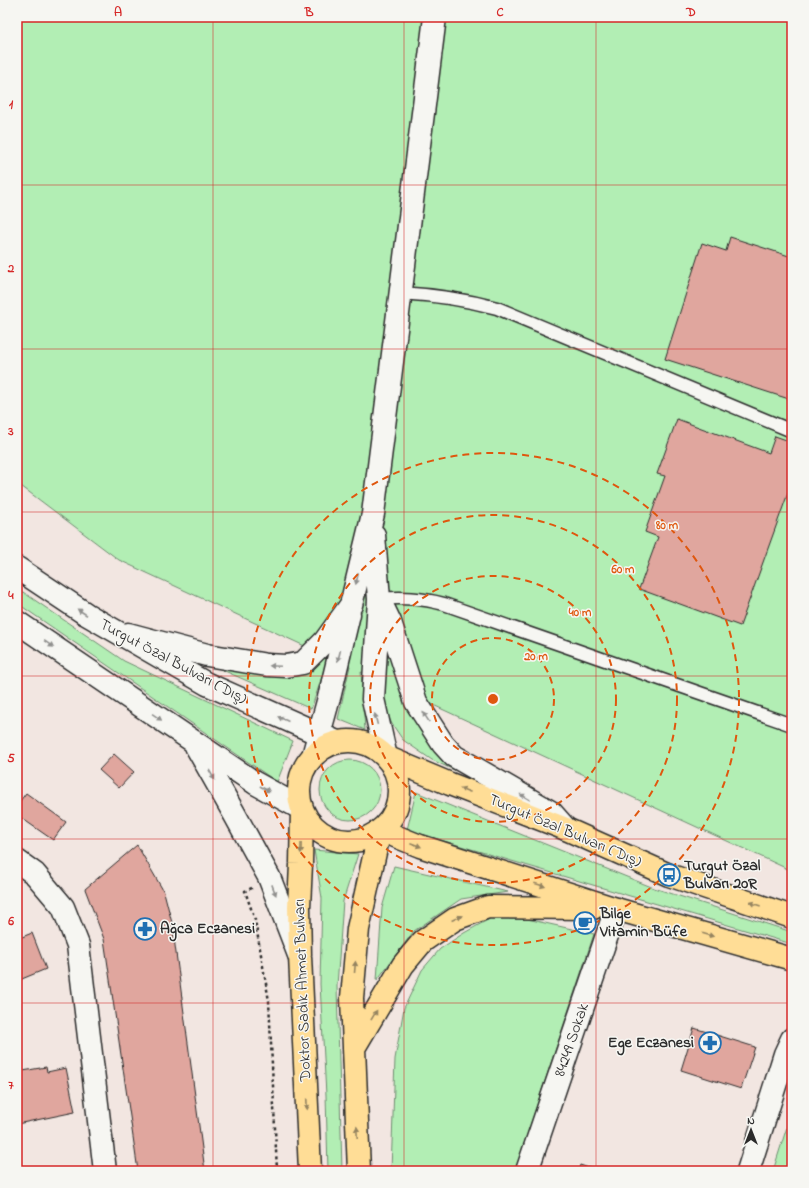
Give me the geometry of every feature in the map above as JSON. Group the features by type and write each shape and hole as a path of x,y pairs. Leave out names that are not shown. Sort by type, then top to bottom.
{"main road":[{"path":"328,738 363,742 379,750 391,762 398,778 399,795 395,812 385,826 371,836 354,841 337,840 322,833 310,823 302,809 298,794 300,778 307,763 313,756 331,743 328,738"},
{"name":"Turgut Özal Bulvarı (Dış)","path":"386,757 450,784 566,829 670,875 792,917"},
{"name":"Doktor Sadık Ahmet Bulvarı","path":"302,809 299,907 300,956 310,1171"},
{"path":"380,830 420,846 616,909 792,959"},
{"path":"359,1171 352,998 358,929 380,830"},
{"path":"354,1048 403,965 423,941 455,919 488,907 616,909"}],"street":[{"path":"328,738 351,605 373,514 435,17"},
{"path":"373,514 379,599 373,699 386,757"},
{"name":"Turgut Özal Bulvarı (Dış)","path":"17,568 86,614 206,684 328,738"},
{"path":"379,599 390,622 416,702 443,744 454,756 551,812 566,829"},
{"path":"113,630 206,655 268,665 286,666 303,663 325,641 351,605"},
{"path":"19,627 260,786 302,809"},
{"path":"193,741 236,815 269,877 300,956"},
{"path":"17,861 35,874 63,907 78,944 105,1171"},
{"name":"84249 Sokak","path":"527,1171 616,909"},
{"path":"748,1171 785,1054 792,1039"}],"lane":[{"path":"400,293 454,298 497,308 792,431"},
{"path":"379,599 398,597 417,598 444,604 792,725"}],"path":[{"path":"256,887 245,891 255,920 269,1001 277,1171"}],"green space":[{"path":"17,17 792,17 792,871 405,692 485,784 432,760 403,740 392,724 385,710 383,682 361,672 365,730 338,719 350,666 329,657 311,709 202,661 324,655 119,560 17,483"},
{"path":"17,588 124,661 293,741 277,782 17,603"},
{"path":"344,760 356,760 367,765 375,773 380,784 378,802 367,815 356,820 344,820 333,815 325,807 320,796 320,784 325,773 333,765"},
{"path":"416,792 654,888 792,932 792,944 407,830"},
{"path":"314,850 358,854 343,901 337,986 342,1171 328,1171 326,1095 320,984 322,898"},
{"path":"394,866 508,892 461,899 414,931 377,980 382,908"},
{"path":"493,917 527,919 594,934 515,1171 391,1171 395,1059 404,1008 422,970 440,949 464,933"},
{"path":"792,1111 792,1171 773,1171"}],"building":[{"path":"730,237 792,257 792,400 665,359 702,243 726,251"},
{"path":"677,419 769,453 775,436 792,442 792,482 740,626 639,589 658,537 645,532 665,476 657,474"},
{"path":"114,754 134,772 119,788 99,770"},
{"path":"26,793 66,822 53,840 17,815 17,805"},
{"path":"137,845 164,892 172,923 205,1171 138,1171 104,939 85,889"},
{"path":"32,933 46,969 17,981 17,939"},
{"path":"694,1028 755,1047 741,1089 681,1070"},
{"path":"46,1067 47,1072 66,1068 75,1112 17,1124 17,1072"},
{"path":"580,1165 598,1171 578,1171"}],"place":[{"name":"Turgut Özal Bulvarı 20R","path":"669,875"},
{"name":"Bilge Vitamin Büfe","path":"585,923"},
{"name":"Ağca Eczanesi","path":"145,929"},
{"name":"Ege Eczanesi","path":"710,1043"}]}
